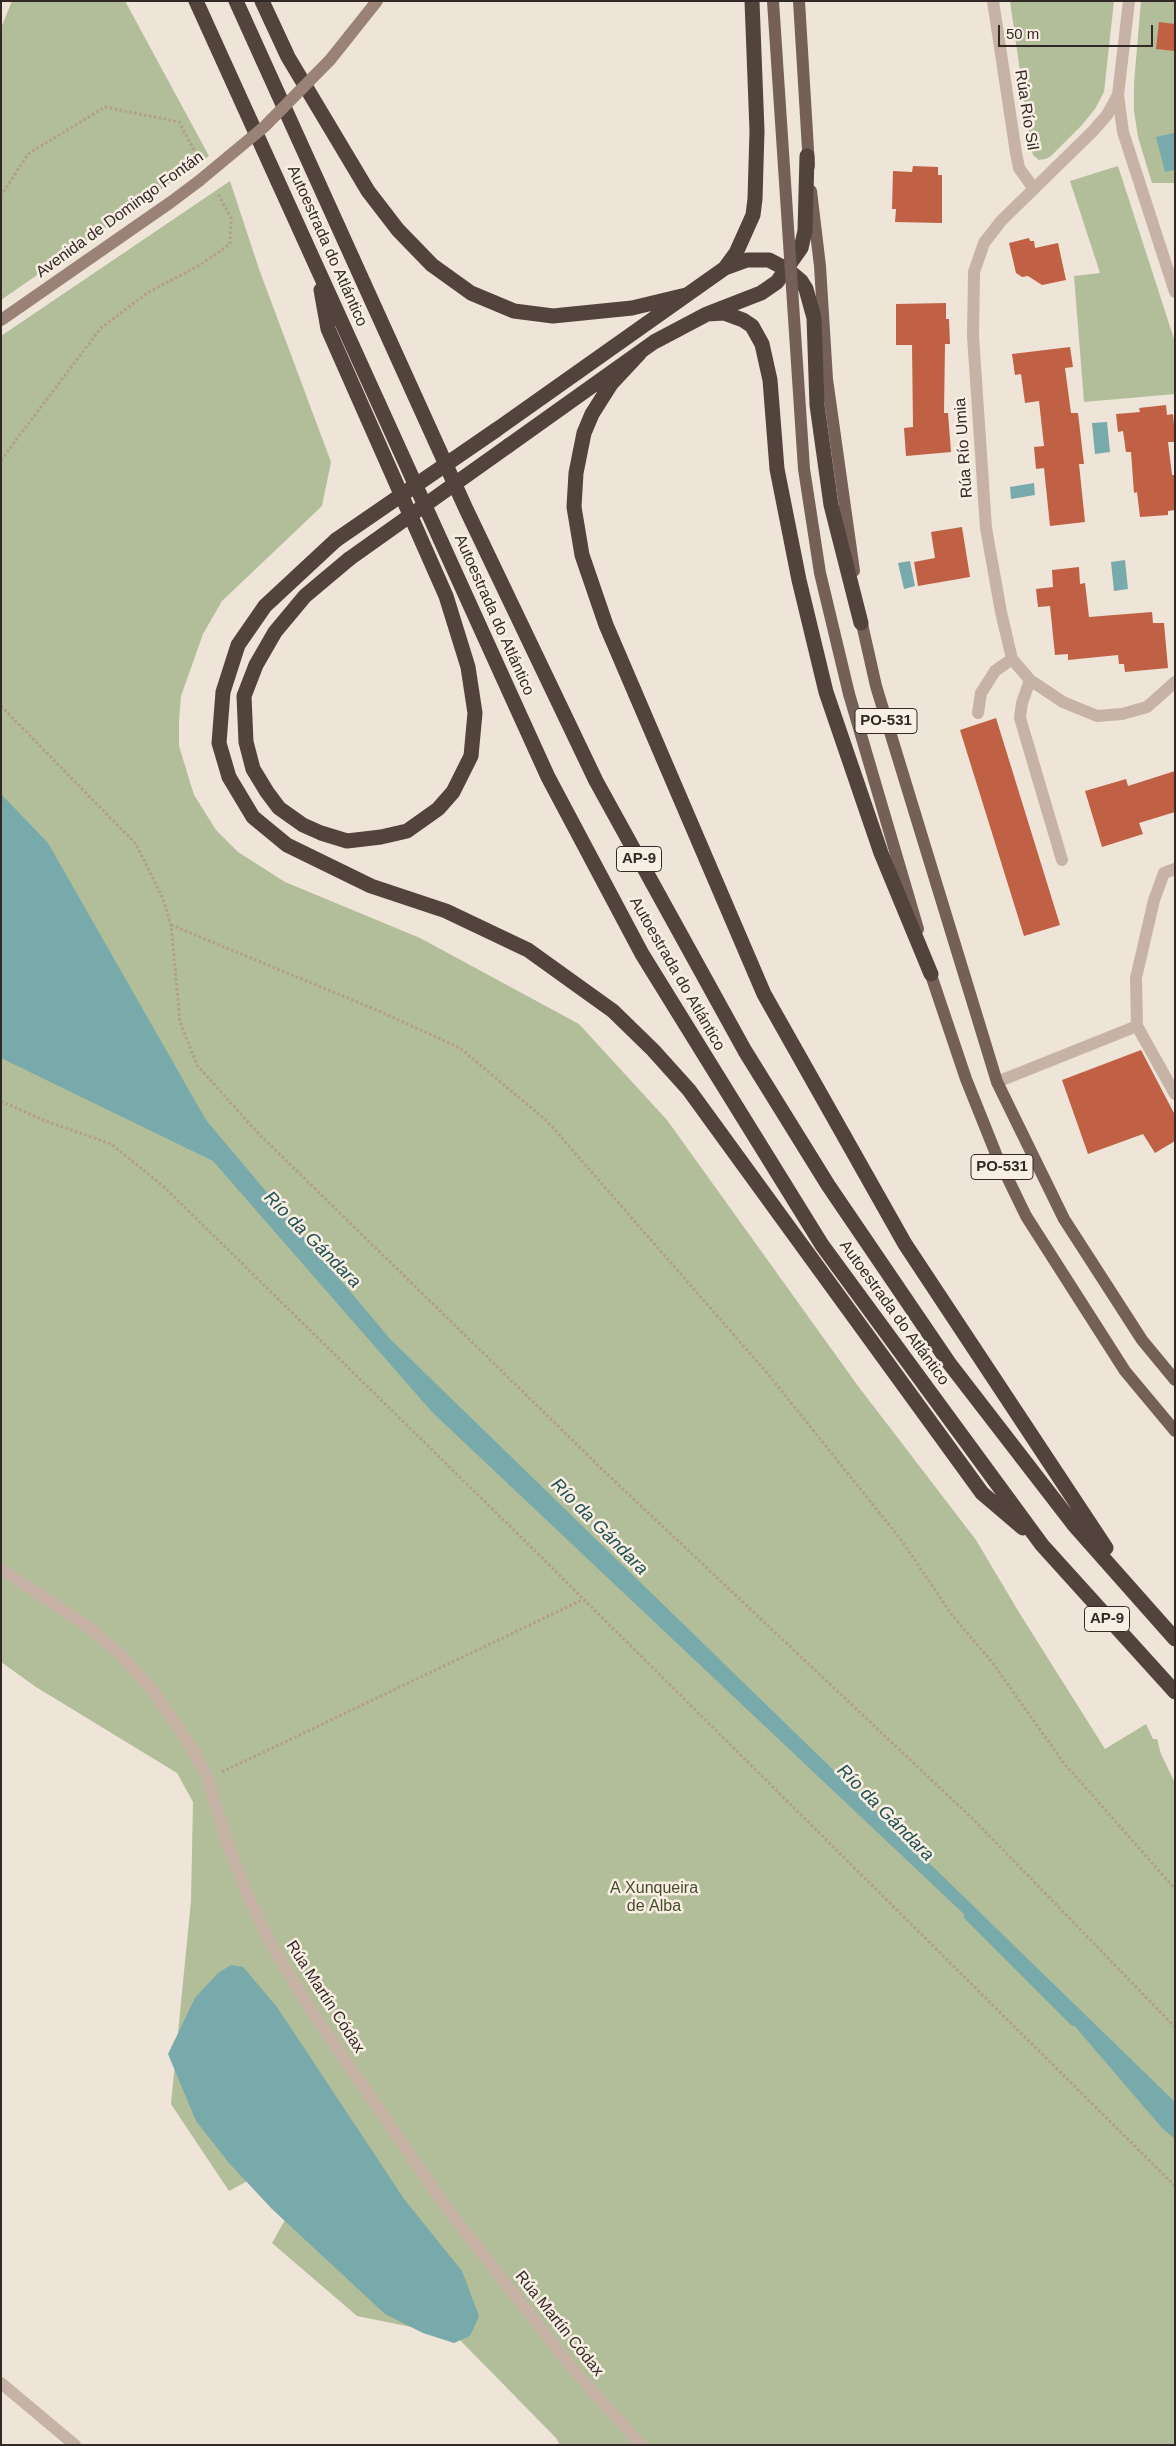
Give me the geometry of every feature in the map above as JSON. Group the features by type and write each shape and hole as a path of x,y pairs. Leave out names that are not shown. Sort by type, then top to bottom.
{"highway":[{"name":"Autoestrada do Atlántico","path":"196,1 548,777 642,954 822,1245 1042,1545 1175,1692"},
{"name":"Autoestrada do Atlántico","path":"236,1 462,500 592,772 745,1051 828,1185 949,1363 1074,1525 1175,1639"},
{"path":"262,1 288,57 368,191 398,230 432,265 471,293 514,311 553,316 632,308 686,295"},
{"path":"725,268 745,236 753,215 755,199 757,131 752,1"},
{"path":"316,266 328,329 446,596 468,667 475,713 471,756 454,792 438,809 406,831 381,837 347,841 303,825 279,808 253,769 246,742 244,696 256,665 275,632 305,596 349,559 508,446 639,354 682,326 761,293 777,282 788,270 801,248 805,232 808,156"},
{"path":"861,623 831,505 817,405 814,318 810,302 802,282 788,270 769,260 758,258 747,260 725,268 496,430 336,540 265,606 238,645 222,692 219,744 229,778 253,817 287,845 363,882 446,911 528,950 613,1011 653,1050 689,1090 982,1493 1042,1545"},
{"path":"707,314 724,313 743,320 752,326 762,344 770,380 777,468 799,580 826,692 881,853 931,974"},
{"path":"639,354 611,384 592,414 584,433 576,473 574,507 582,555 606,625 666,760 764,994 905,1244 1076,1506 1149,1611"}],"main road":[{"name":"Avenida de Domingo Fontán","path":"1,320 171,202 264,127 330,60 377,1"},
{"name":"PO-531","path":"773,1 804,469 820,573 849,694 931,974 966,1079 996,1154 1026,1216 1125,1371 1175,1431"},
{"name":"PO-531","path":"799,1 808,156 820,266 827,379 861,623 876,686 997,1082 1064,1219 1142,1340 1175,1380"}],"street":[{"name":"Rúa Río Sil","path":"993,1 1019,168 1034,189"},
{"path":"1129,1 1118,95 1123,132 1170,263 1175,292"},
{"name":"Rúa Río Umia","path":"1118,95 1107,115 1094,131 1001,221 984,243 974,272 972,336 986,528 1001,612 1012,659 1030,680 1063,702 1097,716 1122,714 1147,707 1175,682"},
{"path":"978,713 981,693 995,671 1012,659"},
{"path":"1030,680 1022,703 1020,718 1062,860"},
{"path":"1175,869 1164,873 1154,900 1136,978 1137,1026 1175,1094"},
{"path":"997,1082 1137,1026"},
{"name":"Rúa Martín Códax","path":"1,1570 88,1626 119,1653 154,1692 195,1754 208,1779 226,1839 248,1896 270,1942 311,2010 446,2207 573,2369 641,2445"},
{"path":"1,2383 75,2445"}],"path":[{"path":"1,196 28,154 105,107 179,122 200,161"},
{"path":"1,460 100,329 147,294 200,265 230,244 231,218 218,194"},
{"path":"1,706 136,844 163,899 171,925 180,1022 197,1065 256,1131 605,1472 974,1820 1175,2027"},
{"path":"171,925 379,1011 460,1048 547,1121 762,1367 830,1450 902,1541 952,1615 992,1662 1063,1762 1175,1889"},
{"path":"1,1101 43,1120 111,1144 162,1185 1175,2186"},
{"path":"208,1779 582,1600"}],"green space":[{"path":"12,1 125,1 209,156 1,300 1,28"},
{"path":"1010,1 1114,1 1104,92 1095,109 1081,126 1050,157 1045,159 1039,160 1033,155 1031,148"},
{"path":"1141,1 1175,1 1175,183 1152,183 1138,137 1134,111 1134,83"},
{"path":"1118,166 1175,342 1175,394 1084,402 1074,276 1100,273 1070,181"},
{"name":"A Xunqueira de Alba","path":"230,181 259,269 331,462 322,506 222,601 203,634 181,696 179,721 179,746 194,795 216,830 238,852 285,882 420,938 579,1024 667,1120 858,1386 976,1540 1105,1749 1146,1724 1153,1739 1157,1739 1161,1754 1175,1783 1175,2445 560,2445 556,2438 456,2336 357,2316 272,2243 300,2193 264,2172 229,2191 171,2104 191,1901 193,1802 177,1773 36,1687 1,1662 1,336"}],"water":[{"path":"1174,133 1175,170 1165,172 1156,137"},
{"path":"1107,422 1110,452 1095,454 1092,423"},
{"path":"1034,483 1035,495 1011,499 1010,487"},
{"path":"1125,560 1128,589 1114,591 1111,562"},
{"path":"910,561 915,586 904,589 898,563"},
{"path":"1,794 48,843 206,1120 391,1340 1175,2102 1175,2139 1162,2128 1072,2023 967,1917 432,1412 213,1161 1,1058"},
{"path":"231,1965 243,1967 277,2007 404,2199 462,2271 479,2316 470,2336 454,2343 423,2333 385,2314 272,2209 229,2163 196,2121 168,2054 195,1998 218,1973"}],"building":[{"path":"1159,22 1175,24 1175,51 1156,49"},
{"path":"913,166 938,167 938,175 942,175 942,223 895,222 896,209 892,209 893,171 912,172"},
{"path":"1029,238 1030,241 1034,241 1035,248 1058,243 1066,280 1042,285 1028,276 1022,277 1016,273 1009,243"},
{"path":"946,303 946,319 949,319 950,344 945,344 944,413 948,413 951,452 906,456 904,428 913,427 912,345 896,345 896,304"},
{"path":"1070,347 1073,367 1065,368 1071,413 1078,413 1084,464 1079,464 1085,522 1050,526 1044,468 1036,469 1034,447 1044,446 1039,401 1025,403 1021,374 1015,375 1012,354"},
{"path":"1166,405 1167,415 1173,414 1175,435 1175,442 1168,442 1172,475 1175,475 1175,510 1168,511 1168,515 1140,517 1137,492 1134,493 1131,452 1126,452 1123,431 1118,432 1116,414 1140,412 1139,408"},
{"path":"962,527 970,577 918,586 914,562 935,558 931,532"},
{"path":"1079,567 1080,584 1085,583 1089,617 1152,612 1153,623 1164,623 1168,668 1125,672 1124,664 1119,664 1118,655 1068,660 1068,654 1055,655 1050,606 1038,607 1036,589 1053,587 1052,570"},
{"path":"996,718 1060,925 1024,936 960,730"},
{"path":"1175,771 1175,812 1139,823 1143,834 1102,847 1085,791 1126,779 1128,786"},
{"path":"1141,1050 1175,1115 1175,1141 1155,1153 1143,1134 1088,1154 1062,1080"}],"waterway":[{"name":"Río da Gándara","path":"967,1917 1073,2023"}]}
